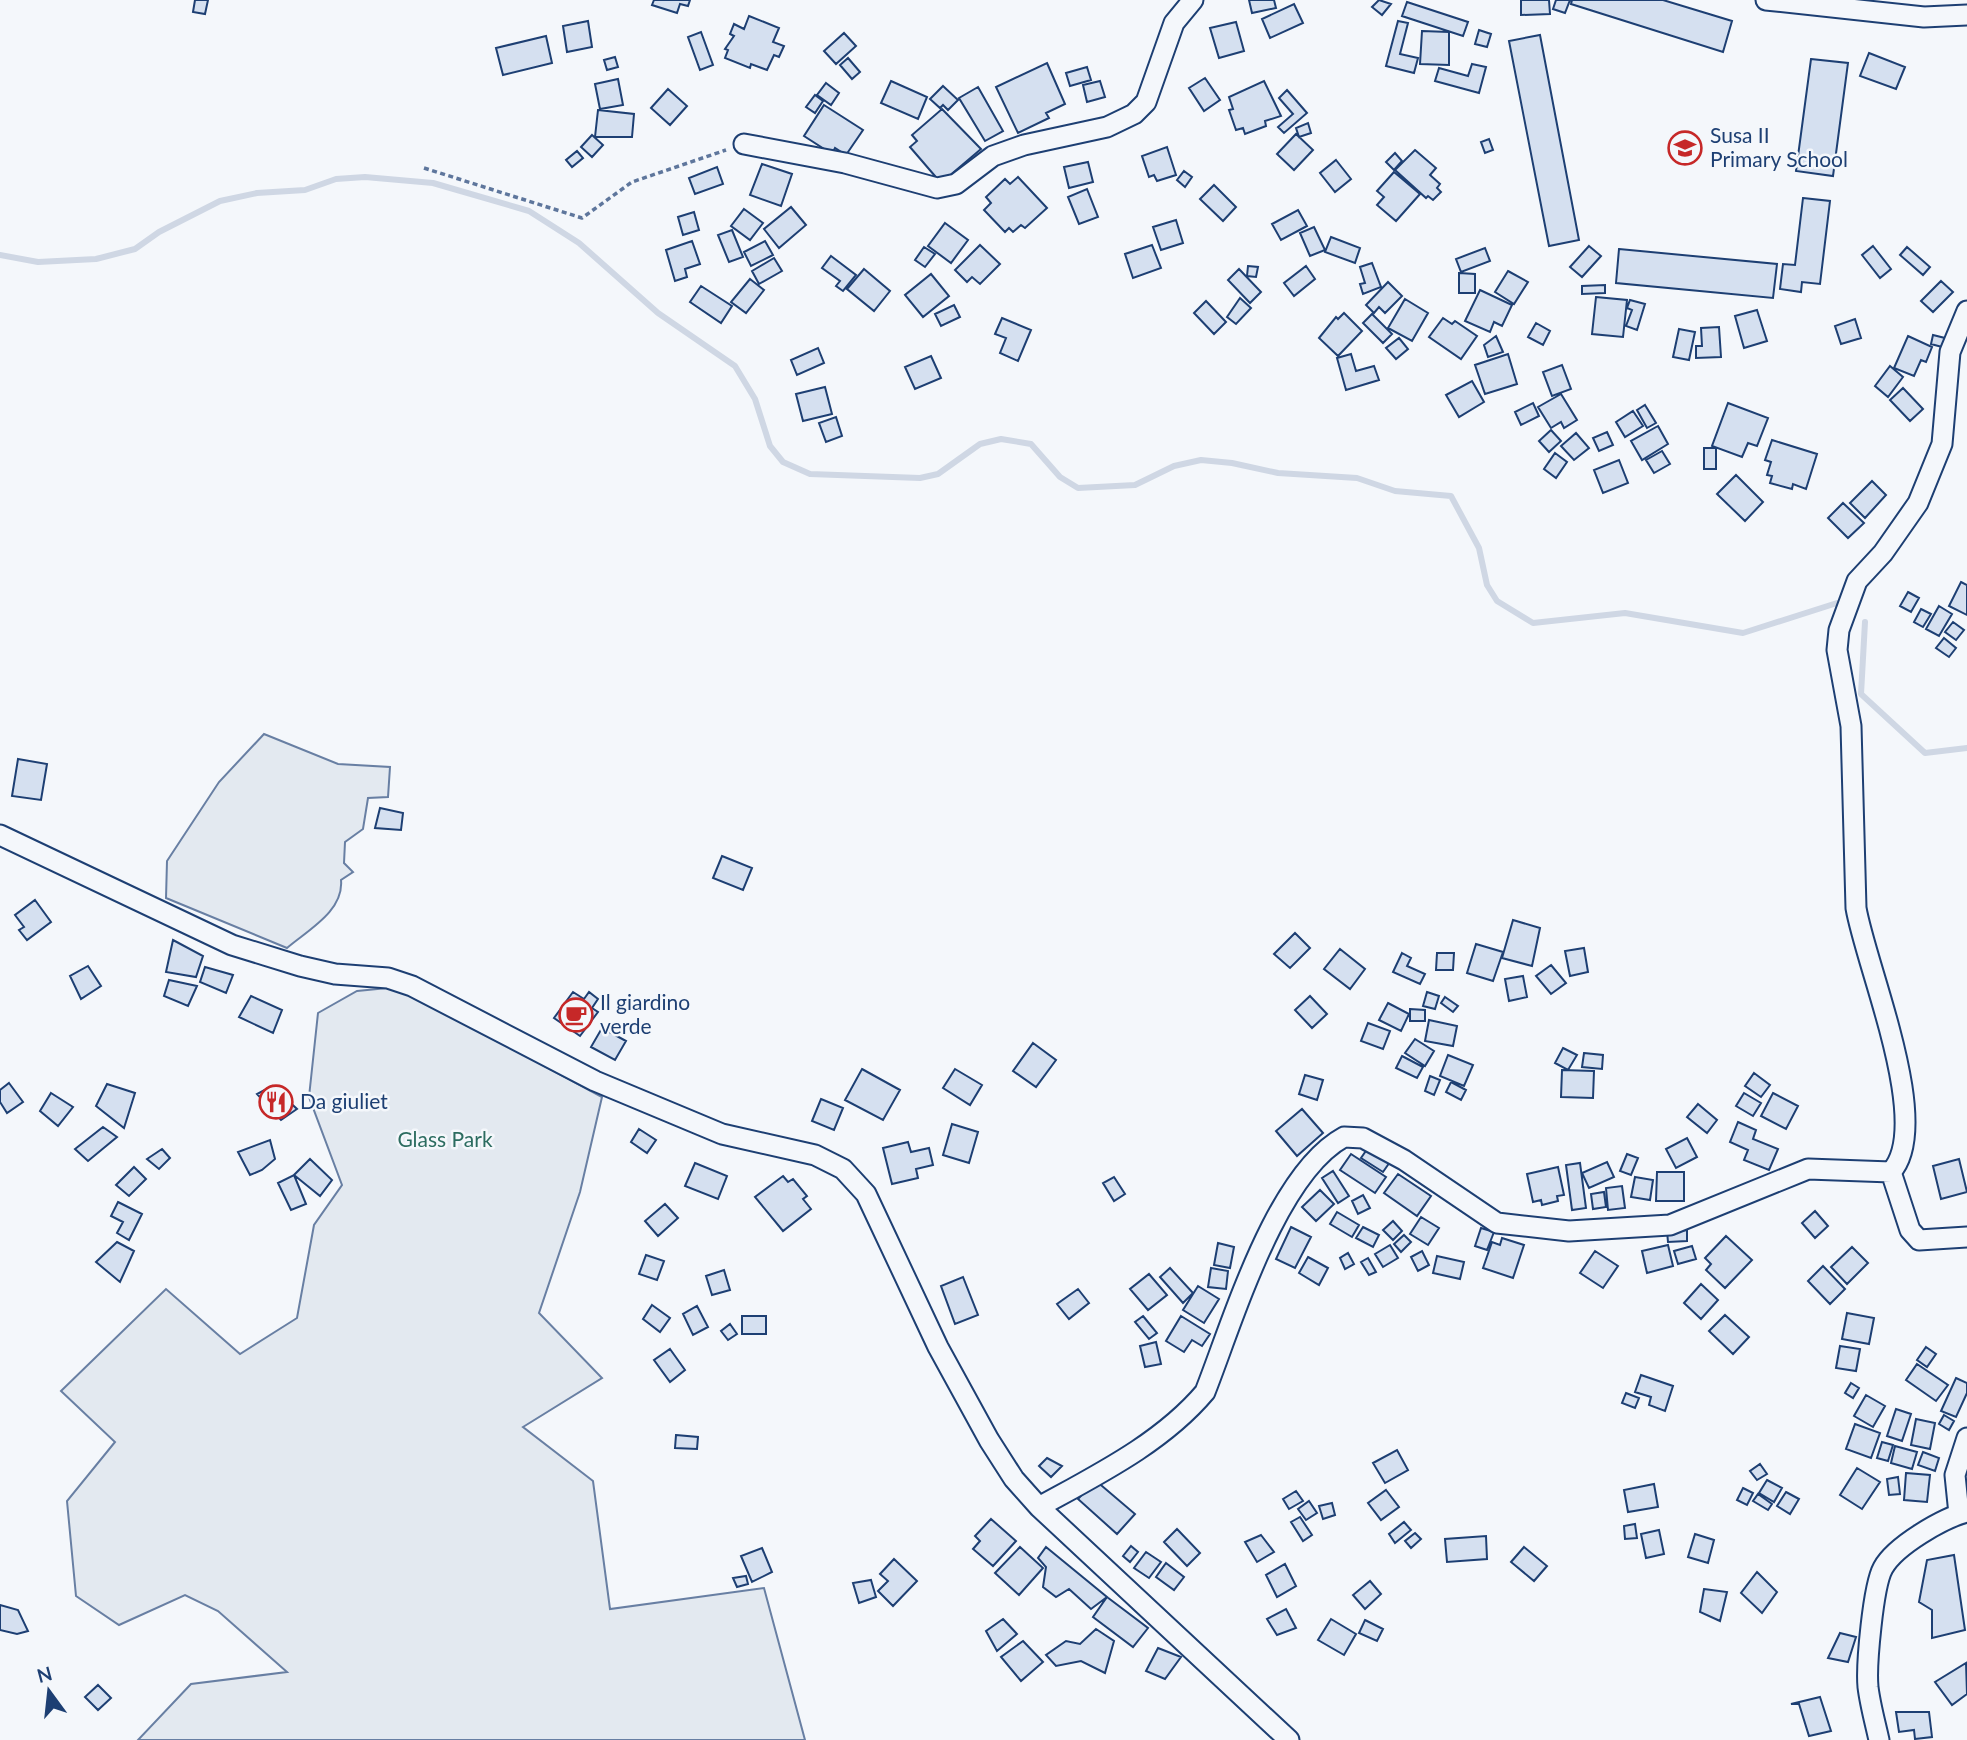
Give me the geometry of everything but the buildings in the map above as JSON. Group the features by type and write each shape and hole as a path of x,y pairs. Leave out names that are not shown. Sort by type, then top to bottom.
{"street":[{"path":"744,144 845,163 937,188 956,184 993,156 1024,145 1107,127 1134,114 1146,102 1174,23 1193,0"},
{"path":"1771,1 1924,17 1967,15"},
{"path":"1891,1172 1899,1163 1902,1153 1904,1094 1856,908 1851,726 1838,640 1841,620 1857,581 1883,553 1918,503 1942,444 1950,352 1967,311"},
{"path":"0,835 232,945 335,974 388,978 412,986 596,1081 722,1134 815,1155 843,1168 866,1194 939,1347 989,1440 1014,1479 1040,1507 1289,1740"},
{"path":"1040,1507 1160,1434 1188,1412 1205,1392 1276,1214 1314,1161 1344,1137 1363,1138 1404,1160 1497,1223 1569,1231 1670,1225 1808,1170 1826,1167 1891,1172"},
{"path":"1891,1172 1910,1230 1919,1240 1967,1237"},
{"path":"1879,1740 1868,1675 1881,1570 1906,1545 1963,1513 1955,1475 1967,1438"}],"path":[{"path":"424,168 582,219 632,183 744,144"}],"green space":[{"path":"264,734 338,764 390,767 388,797 368,798 363,829 345,842 344,863 353,872 341,880 337,901 323,919 287,948 166,898 167,861 219,782"},
{"name":"Glass Park","path":"398,987 602,1097 580,1192 539,1313 602,1378 523,1427 593,1481 610,1609 764,1588 805,1740 138,1740 191,1684 287,1672 218,1611 185,1595 119,1625 76,1596 67,1501 115,1442 61,1391 166,1289 240,1354 297,1318 314,1225 342,1185 309,1097 318,1013 357,991"}],"waterway":[{"path":"0,255 38,262 96,259 135,249 159,232 220,201 257,193 305,190 336,179 365,177 433,183 529,211 579,243 658,313 735,366 755,399 770,446 783,462 810,474 920,478 938,474 980,444 1001,439 1031,444 1060,477 1078,488 1135,485 1174,466 1201,460 1232,463 1278,473 1357,478 1395,491 1451,496 1479,548 1487,585 1497,601 1533,623 1625,613 1743,633 1837,603 1844,607"},
{"path":"1865,622 1861,694 1925,753 1967,748"}],"place":[{"name":"Susa II Primary School","path":"1685,148"},
{"name":"Il giardino verde","path":"576,1015"},
{"name":"Da giuliet","path":"276,1102"}]}
